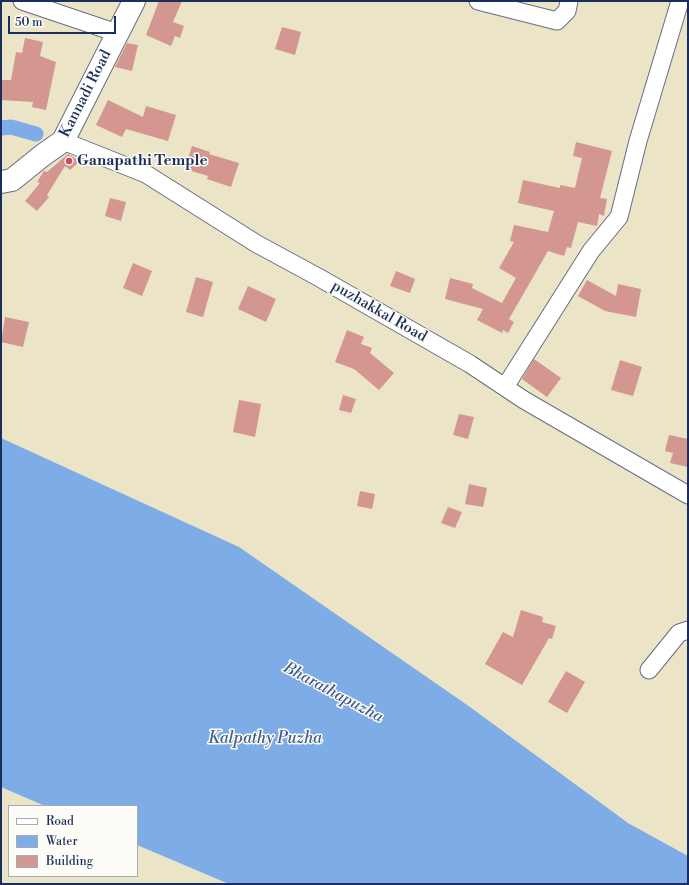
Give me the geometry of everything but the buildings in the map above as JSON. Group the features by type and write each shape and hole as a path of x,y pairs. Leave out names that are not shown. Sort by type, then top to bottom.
{"street":[{"path":"22,1 117,33"},
{"name":"Kannadi Road","path":"1,182 12,180 43,155 64,141 134,1"},
{"path":"478,1 557,21 567,11 569,1"},
{"path":"505,387 591,251 619,217 638,141 680,1"},
{"name":"puzhakkal Road","path":"64,141 146,174 257,244 470,364 524,400 688,495"},
{"path":"649,670 679,633 688,630"}],"water":[{"name":"Kalpathy Puzha","path":"1,438 239,547 470,707 628,823 688,856 688,884 229,884 138,845 138,805 43,805 1,787"}],"waterway":[{"path":"1,128 11,127 36,134"}],"place":[{"name":"Ganapathi Temple","path":"69,161"}],"water label":[{"name":"Bharathapuzha","path":"333,693"}]}
